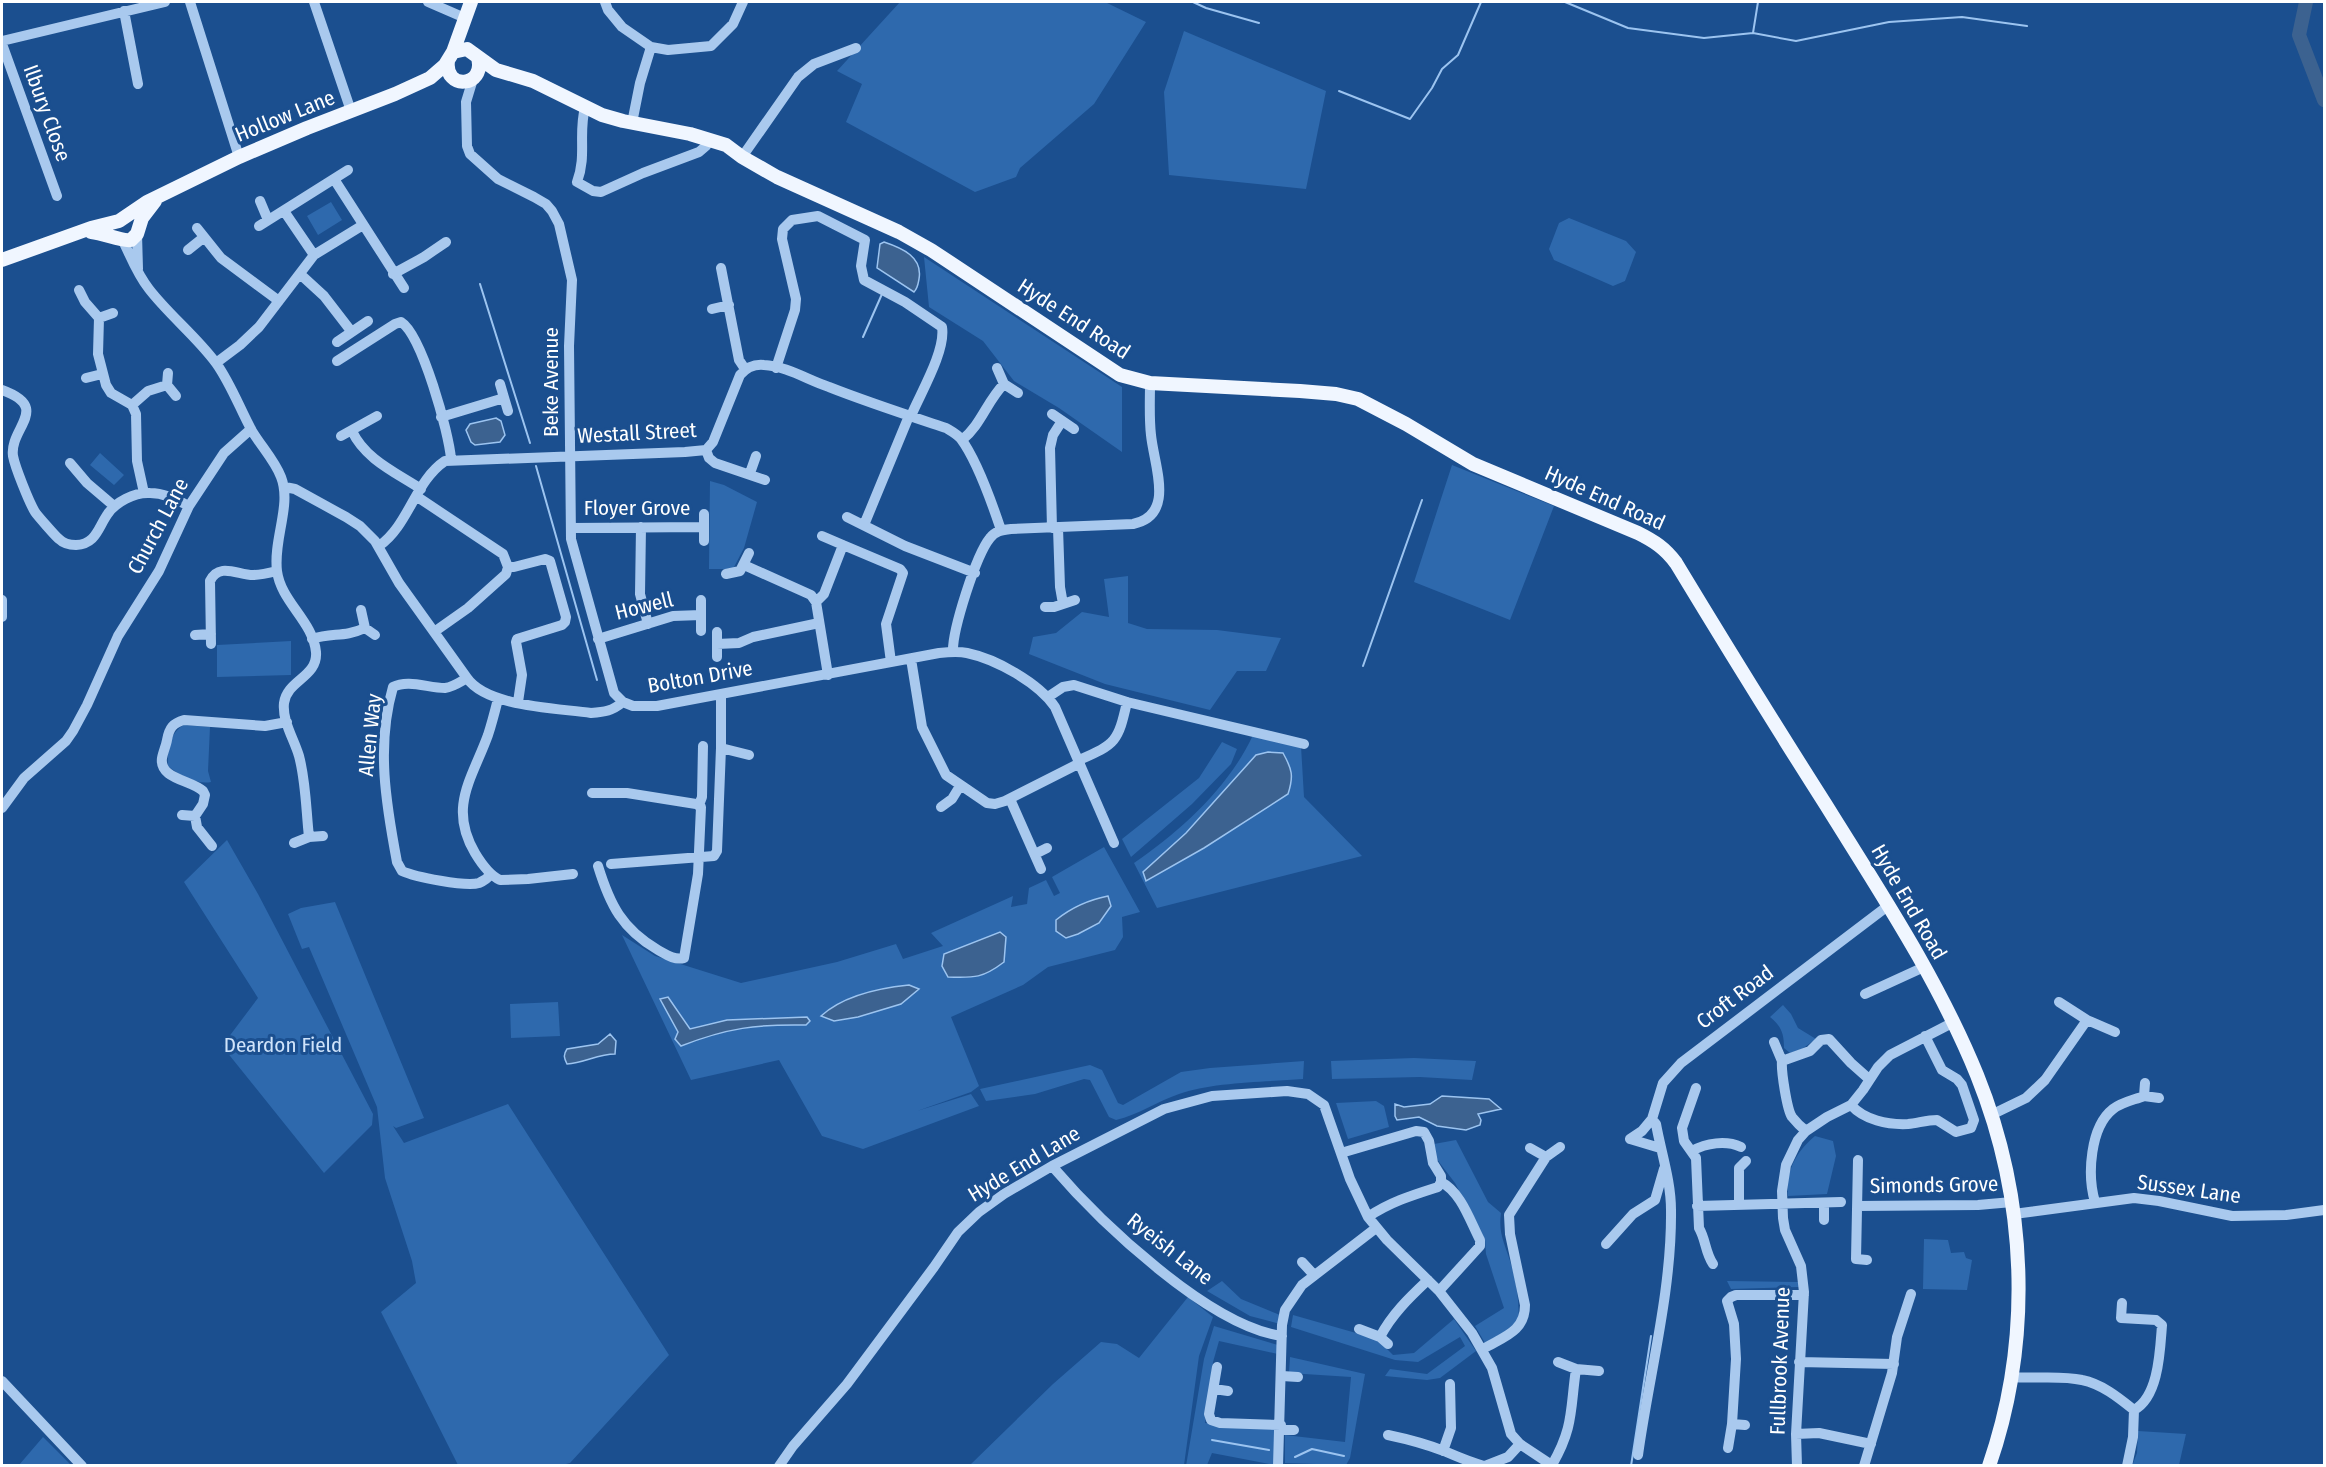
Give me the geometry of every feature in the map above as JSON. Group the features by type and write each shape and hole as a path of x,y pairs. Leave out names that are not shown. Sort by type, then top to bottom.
{"main road":[{"path":"471,2 447,67 454,79 463,82 495,70"},
{"path":"465,18 475,55 480,64 475,77"},
{"path":"450,56 462,49 475,55 495,70"},
{"name":"Hollow Lane","path":"2,260 121,220 147,202 239,157 430,78 450,56"},
{"name":"Hyde End Road","path":"495,70 533,81 602,115 710,139 726,145 742,157 804,190 899,232 991,289 1104,367 1131,380 1336,394 1358,399 1406,424 1473,464 1638,532 1666,550 1889,905 1924,968 1977,1075 1991,1115 2013,1208 2019,1308 2012,1377 2003,1421 1989,1466"},
{"name":"Hollow Lane","path":"430,78 454,79"},
{"name":"Hollow Lane","path":"137,232 146,212 159,197"},
{"path":"121,220 133,221 137,232 131,240 120,239 115,229 121,220"},
{"name":"Hollow Lane","path":"83,231 105,233 120,239"}],"street":[{"path":"2,42 165,2"},
{"path":"190,2 239,157"},
{"path":"314,2 351,111"},
{"path":"428,2 465,18"},
{"path":"605,2 608,10 622,27 651,47 668,50 711,45 733,24 743,2"},
{"path":"124,11 138,84"},
{"name":"Ilbury Close","path":"2,42 57,196"},
{"path":"632,123 640,83 651,47"},
{"path":"742,157 798,77 814,64 856,48"},
{"path":"466,102 475,77"},
{"path":"454,79 466,102"},
{"name":"Beke Avenue","path":"466,102 467,146 470,154 498,179 546,204 559,224 572,280 569,356 573,550 614,693 623,702"},
{"path":"585,108 583,164 577,182 593,191 606,190 635,176 699,152 710,139"},
{"path":"260,201 263,223 348,170"},
{"path":"334,179 404,288"},
{"path":"284,211 314,255"},
{"path":"776,368 795,310 796,299 782,239 783,229 792,220 804,217 818,216 865,240 861,272 864,280 905,302 942,327 936,357 864,525"},
{"path":"216,363 246,340 314,255 363,225"},
{"path":"196,228 221,258 279,301"},
{"path":"137,232 138,273"},
{"path":"188,250 203,238"},
{"path":"120,239 138,273 155,297 216,363 251,429 276,467 285,487 285,507 277,543 277,571 285,595 305,624 316,654 312,670 288,691 284,705 287,722 299,756 309,837"},
{"path":"393,274 446,242"},
{"path":"721,268 739,360 745,369 754,365 776,368 946,428 962,440 979,474 1001,530"},
{"path":"300,274 324,296 351,331"},
{"path":"79,290 85,302 99,318 98,354 102,374 111,393 132,405 136,414 137,461 144,493"},
{"path":"712,309 729,306"},
{"path":"99,318 113,313"},
{"path":"337,342 368,321"},
{"path":"337,362 395,324 401,322 406,325 419,347 441,417 451,459 438,465 418,492 404,518 387,540 379,546"},
{"path":"356,349 363,359"},
{"path":"997,368 1005,384 1018,393"},
{"name":"Westall Street","path":"451,459 706,450 713,442 740,375 745,369"},
{"path":"168,373 167,385 176,396"},
{"path":"86,378 102,374"},
{"path":"953,652 956,627 985,546 990,538 1001,530 1133,524 1154,515 1158,505 1158,476 1150,434 1150,383"},
{"path":"500,384 508,411"},
{"path":"962,440 973,432 997,391 1005,384"},
{"path":"132,405 148,391 167,385"},
{"path":"2,390 19,398 24,405 26,419 13,444 15,464 35,513 59,539 73,545 89,542 95,537 114,507 129,498 144,493 169,496 189,506"},
{"path":"441,417 504,398"},
{"path":"1052,414 1074,429"},
{"path":"377,416 346,433 370,456 498,550 506,559 508,567 506,573 468,608 434,632"},
{"path":"1062,421 1053,435 1050,448 1063,604"},
{"name":"Church Lane","path":"2,808 24,778 66,741 73,731 118,636 159,571 189,506 224,453 251,429"},
{"path":"706,450 715,463 765,480"},
{"path":"750,473 756,456"},
{"path":"70,463 87,483 114,507"},
{"name":"Bolton Drive","path":"285,487 295,489 360,526 379,546 399,583 466,678 476,689 498,699 591,713 605,712 623,702 644,707 953,652 980,656 1006,669 1048,697 1055,707 1114,843"},
{"name":"Floyer Grove","path":"704,514 704,541"},
{"path":"847,517 905,546 975,573"},
{"path":"640,527 640,594 648,624"},
{"name":"Floyer Grove","path":"571,528 704,527"},
{"path":"822,536 894,565 903,573 886,624 891,662"},
{"path":"816,602 824,594 843,545"},
{"path":"726,574 740,571 749,553"},
{"path":"508,567 545,559 550,561 566,617 562,625 517,639 522,675 518,702"},
{"path":"744,565 811,595 816,602 828,675"},
{"path":"195,634 211,639 210,581 218,572 227,570 250,575 277,571"},
{"path":"2,600 2,617"},
{"name":"Howell","path":"701,600 701,631"},
{"path":"1045,607 1076,600"},
{"path":"361,610 365,628 375,635"},
{"name":"Howell","path":"598,639 673,616 701,615"},
{"path":"717,644 740,642 753,637 819,623"},
{"path":"312,639 325,635 346,635 365,628"},
{"path":"717,632 717,657"},
{"path":"911,659 922,728 946,775 987,803 996,804 1010,799 1105,749 1115,741 1120,731 1127,702"},
{"name":"Allen Way","path":"466,678 446,688 418,684 393,687 384,742 384,783 398,862 402,871 415,877 472,884 485,880 491,874"},
{"path":"1048,697 1063,687 1074,685 1127,702 1304,744"},
{"path":"611,864 714,856 717,851 721,694"},
{"path":"498,699 488,735 467,784 463,805 467,837 491,874 500,880 573,874"},
{"path":"212,846 197,827 195,816 203,804 205,795 203,791 169,774 162,765 168,733 176,723 184,720 265,726 287,722"},
{"path":"598,866 608,897 635,934 668,956 684,958 699,858 702,810 699,806 702,797 703,746"},
{"path":"721,748 749,755"},
{"path":"941,807 952,799 960,786"},
{"path":"592,793 627,794 699,806"},
{"path":"1010,799 1041,869"},
{"path":"182,815 195,816"},
{"path":"294,843 309,837 323,836"},
{"path":"1035,854 1047,848"},
{"name":"Croft Road","path":"1652,1119 1664,1083 1680,1063 1889,905"},
{"path":"1865,994 1924,968"},
{"path":"2059,1002 2087,1020 2115,1032"},
{"path":"1991,1115 2026,1098 2045,1080 2087,1020"},
{"name":"Fullbrook Avenue","path":"1797,1466 1796,1434 1804,1295 1801,1266 1785,1230 1781,1204 1782,1180 1786,1165 1798,1140 1806,1131 1816,1123 1851,1105 1890,1055 1952,1023"},
{"path":"1851,1105 1863,1116 1892,1123 1911,1124 1936,1120 1956,1132 1971,1128 1974,1120 1962,1085 1942,1070 1925,1036"},
{"path":"1782,1061 1810,1051 1825,1038 1835,1043 1851,1063 1869,1079"},
{"path":"1774,1042 1782,1061 1781,1070 1788,1107 1792,1117 1806,1131"},
{"path":"2144,1096 2145,1083"},
{"path":"1696,1088 1682,1128 1684,1141 1696,1158 1699,1228 1704,1237 1706,1253 1713,1264"},
{"name":"Hyde End Lane","path":"779,1466 793,1446 847,1384 958,1232 990,1204 1052,1166 1164,1109 1192,1100 1249,1092 1297,1091 1308,1094 1324,1105 1341,1153"},
{"path":"2095,1202 2091,1190 2090,1162 2104,1120 2112,1109 2123,1103 2144,1096 2159,1098"},
{"path":"1638,1455 1666,1284 1671,1210 1656,1124 1652,1119 1642,1131 1630,1138 1660,1148"},
{"path":"1368,1217 1393,1202 1438,1188 1441,1176 1432,1163 1430,1141 1424,1132 1416,1131 1341,1153 1342,1172 1368,1217 1376,1228 1439,1291 1483,1349 1492,1368 1511,1434 1520,1444 1552,1465 1569,1431 1576,1369"},
{"path":"1692,1151 1708,1143 1729,1143 1741,1147"},
{"path":"1728,1155 1729,1143"},
{"path":"1483,1349 1522,1324 1525,1305 1508,1224 1509,1215 1546,1158 1560,1147"},
{"path":"1530,1148 1546,1158"},
{"name":"Simonds Grove","path":"1858,1160 1856,1259 1867,1260"},
{"path":"1739,1205 1739,1168 1746,1161"},
{"name":"Ryeish Lane","path":"1052,1166 1076,1194 1112,1228 1172,1279 1232,1317 1256,1329 1282,1336"},
{"path":"1606,1244 1633,1214 1655,1200 1665,1166"},
{"path":"1439,1291 1480,1246 1480,1240 1457,1196 1449,1186 1441,1182"},
{"name":"Sussex Lane","path":"2013,1208 2133,1198 2239,1216 2286,1215 2325,1210"},
{"path":"1697,1206 1841,1202"},
{"path":"1824,1203 1824,1220"},
{"name":"Simonds Grove","path":"1857,1206 1978,1205 2013,1208"},
{"path":"1278,1466 1282,1336 1285,1310 1302,1285 1376,1228"},
{"path":"1302,1262 1314,1275"},
{"path":"1359,1329 1384,1340 1387,1324 1404,1302 1428,1280"},
{"path":"1728,1448 1732,1424 1736,1359 1734,1324 1727,1302 1736,1295 1804,1295"},
{"path":"1864,1466 1885,1400 1906,1300"},
{"path":"2122,1303 2115,1318 2156,1320 2162,1325 2160,1356 2149,1397 2143,1406 2134,1410"},
{"path":"1558,1362 1576,1369 1599,1371"},
{"path":"1799,1362 1894,1364"},
{"path":"1217,1367 1209,1414 1211,1420 1220,1423 1294,1430"},
{"path":"1282,1376 1298,1377"},
{"path":"2012,1377 2081,1379 2110,1392 2134,1410"},
{"path":"2,1381 82,1466"},
{"path":"1443,1451 1451,1428 1450,1384"},
{"path":"1214,1389 1228,1391"},
{"path":"2127,1466 2133,1437 2134,1410"},
{"path":"1732,1424 1745,1425"},
{"path":"1796,1434 1819,1433 1871,1444"},
{"path":"1388,1435 1443,1451 1466,1462 1485,1466 1508,1457 1520,1444"}],"green space":[{"path":"900,2 1105,2 1146,22 1094,104 1020,168 1016,177 975,192 846,122 862,84 837,71"},
{"path":"1184,31 1326,91 1306,189 1169,175 1164,92"},
{"path":"331,202 342,220 318,235 307,216"},
{"path":"1569,218 1626,241 1636,252 1625,281 1613,286 1554,260 1549,249 1559,223"},
{"path":"924,257 1122,387 1122,452 1059,408 1014,381 983,341 929,307"},
{"path":"100,453 124,475 114,485 90,465"},
{"path":"1452,465 1554,506 1510,620 1414,582"},
{"path":"710,481 724,485 757,502 744,548 733,569 709,569"},
{"path":"1128,576 1128,623 1147,629 1217,630 1281,638 1266,671 1237,671 1210,710 1105,684 1029,654 1033,637 1056,633 1082,612 1109,617 1104,579"},
{"path":"291,641 291,675 217,677 217,645"},
{"path":"184,725 210,727 208,771 211,782 200,782 188,778 168,766 170,743 175,732"},
{"path":"1253,735 1301,746 1304,797 1362,856 1157,908 1134,863 1169,837 1202,807 1231,772"},
{"path":"1222,742 1237,749 1231,764 1192,804 1131,857 1122,839 1199,778"},
{"name":"Deardon Field","path":"227,840 258,894 373,1114 372,1125 324,1173 222,1046 258,998 184,882"},
{"path":"1104,847 1140,912 1122,917 1123,937 1115,950 1048,967 1023,985 951,1017 979,1086 971,1092 917,1111 971,1094 979,1106 863,1149 822,1136 779,1060 691,1080 622,935 655,956 741,983 837,962 896,944 903,959 943,946 931,933 1013,896 1011,907 1027,904 1029,888 1046,880 1054,896 1060,893 1052,877"},
{"path":"335,902 424,1118 396,1128 393,1126 404,1143 508,1104 669,1355 570,1463 558,1466 458,1465 381,1312 416,1283 412,1261 385,1178 377,1107 309,947 302,949 288,914 301,908"},
{"path":"558,1002 560,1036 511,1038 510,1004"},
{"path":"1783,1005 1798,1028 1816,1039 1802,1049 1790,1053 1784,1048 1779,1027 1770,1017"},
{"path":"1414,1058 1476,1061 1472,1080 1420,1077 1332,1079 1331,1061"},
{"path":"1304,1061 1303,1079 1223,1085 1192,1090 1116,1120 1109,1117 1090,1080 1084,1079 1035,1094 986,1101 980,1089 1090,1065 1102,1070 1118,1103 1123,1105 1181,1072"},
{"path":"1376,1101 1384,1106 1389,1127 1348,1139 1336,1103"},
{"path":"1815,1136 1833,1141 1836,1156 1827,1194 1788,1196 1790,1170 1803,1148"},
{"path":"1456,1140 1488,1202 1501,1213 1501,1233 1518,1294 1518,1325 1485,1343 1475,1326 1504,1308 1486,1254 1485,1240 1455,1183 1436,1158 1434,1144"},
{"path":"1924,1239 1948,1240 1951,1253 1964,1252 1966,1258 1972,1260 1967,1290 1923,1289"},
{"path":"1222,1281 1241,1299 1280,1315 1280,1324 1250,1316 1207,1291"},
{"path":"1727,1281 1799,1282 1799,1287 1731,1289"},
{"path":"1188,1297 1213,1317 1199,1356 1184,1465 970,1465 1053,1384 1101,1342 1117,1344 1139,1358"},
{"path":"1293,1315 1377,1339 1393,1355 1414,1353 1454,1319 1476,1351 1440,1378 1427,1380 1385,1376 1390,1369 1427,1374 1465,1346 1460,1337 1418,1362 1395,1360 1291,1327"},
{"path":"1214,1326 1278,1345 1278,1354 1219,1341 1213,1362 1205,1423 1275,1429 1274,1465 1212,1453 1207,1465 1186,1466 1204,1359"},
{"path":"1290,1357 1365,1374 1350,1458 1346,1465 1285,1463 1285,1435 1345,1442 1351,1377 1289,1373"},
{"path":"2138,1431 2186,1434 2179,1465 2132,1466 2137,1453"},
{"path":"43,1437 71,1465 19,1465"}],"shaded area":[{"path":"884,242 910,255 918,265 918,286 914,292 877,268 880,244"},
{"path":"496,418 501,421 505,435 500,442 475,445 471,442 466,430 470,424"},
{"path":"1268,752 1283,753 1286,759 1291,777 1288,794 1204,848 1146,881 1143,872 1186,833 1256,755"},
{"path":"1108,896 1111,906 1099,923 1066,938 1056,931 1056,920 1062,915 1080,905"},
{"path":"1000,932 1006,937 1004,962 978,976 948,977 942,966 944,954"},
{"path":"909,985 919,989 901,1004 858,1017 834,1021 821,1016 840,1003 862,994"},
{"path":"668,997 690,1029 727,1020 807,1017 810,1021 806,1025 742,1028 681,1046 675,1039 678,1032 660,999"},
{"path":"610,1034 616,1041 615,1054 567,1064 564,1056 567,1049 598,1044"},
{"path":"1442,1096 1489,1099 1501,1109 1478,1114 1481,1120 1480,1125 1466,1130 1437,1126 1419,1117 1397,1120 1395,1116 1395,1104 1404,1107 1430,1104"}],"waterway":[{"path":"1193,2 1259,23"},
{"path":"1339,91 1410,119 1432,88 1442,69 1458,55 1481,2"},
{"path":"1565,2 1628,28 1704,38 1753,33 1796,41 1889,22 1962,17 2027,26"},
{"path":"1753,33 1758,2"},
{"path":"2306,2 2299,35 2324,100"},
{"path":"480,284 530,443"},
{"path":"863,337 882,294"},
{"path":"536,466 597,680"},
{"path":"1363,666 1422,500"},
{"path":"1631,1466 1651,1336"},
{"path":"1212,1440 1269,1450"},
{"path":"1295,1457 1312,1449 1344,1456"}]}
